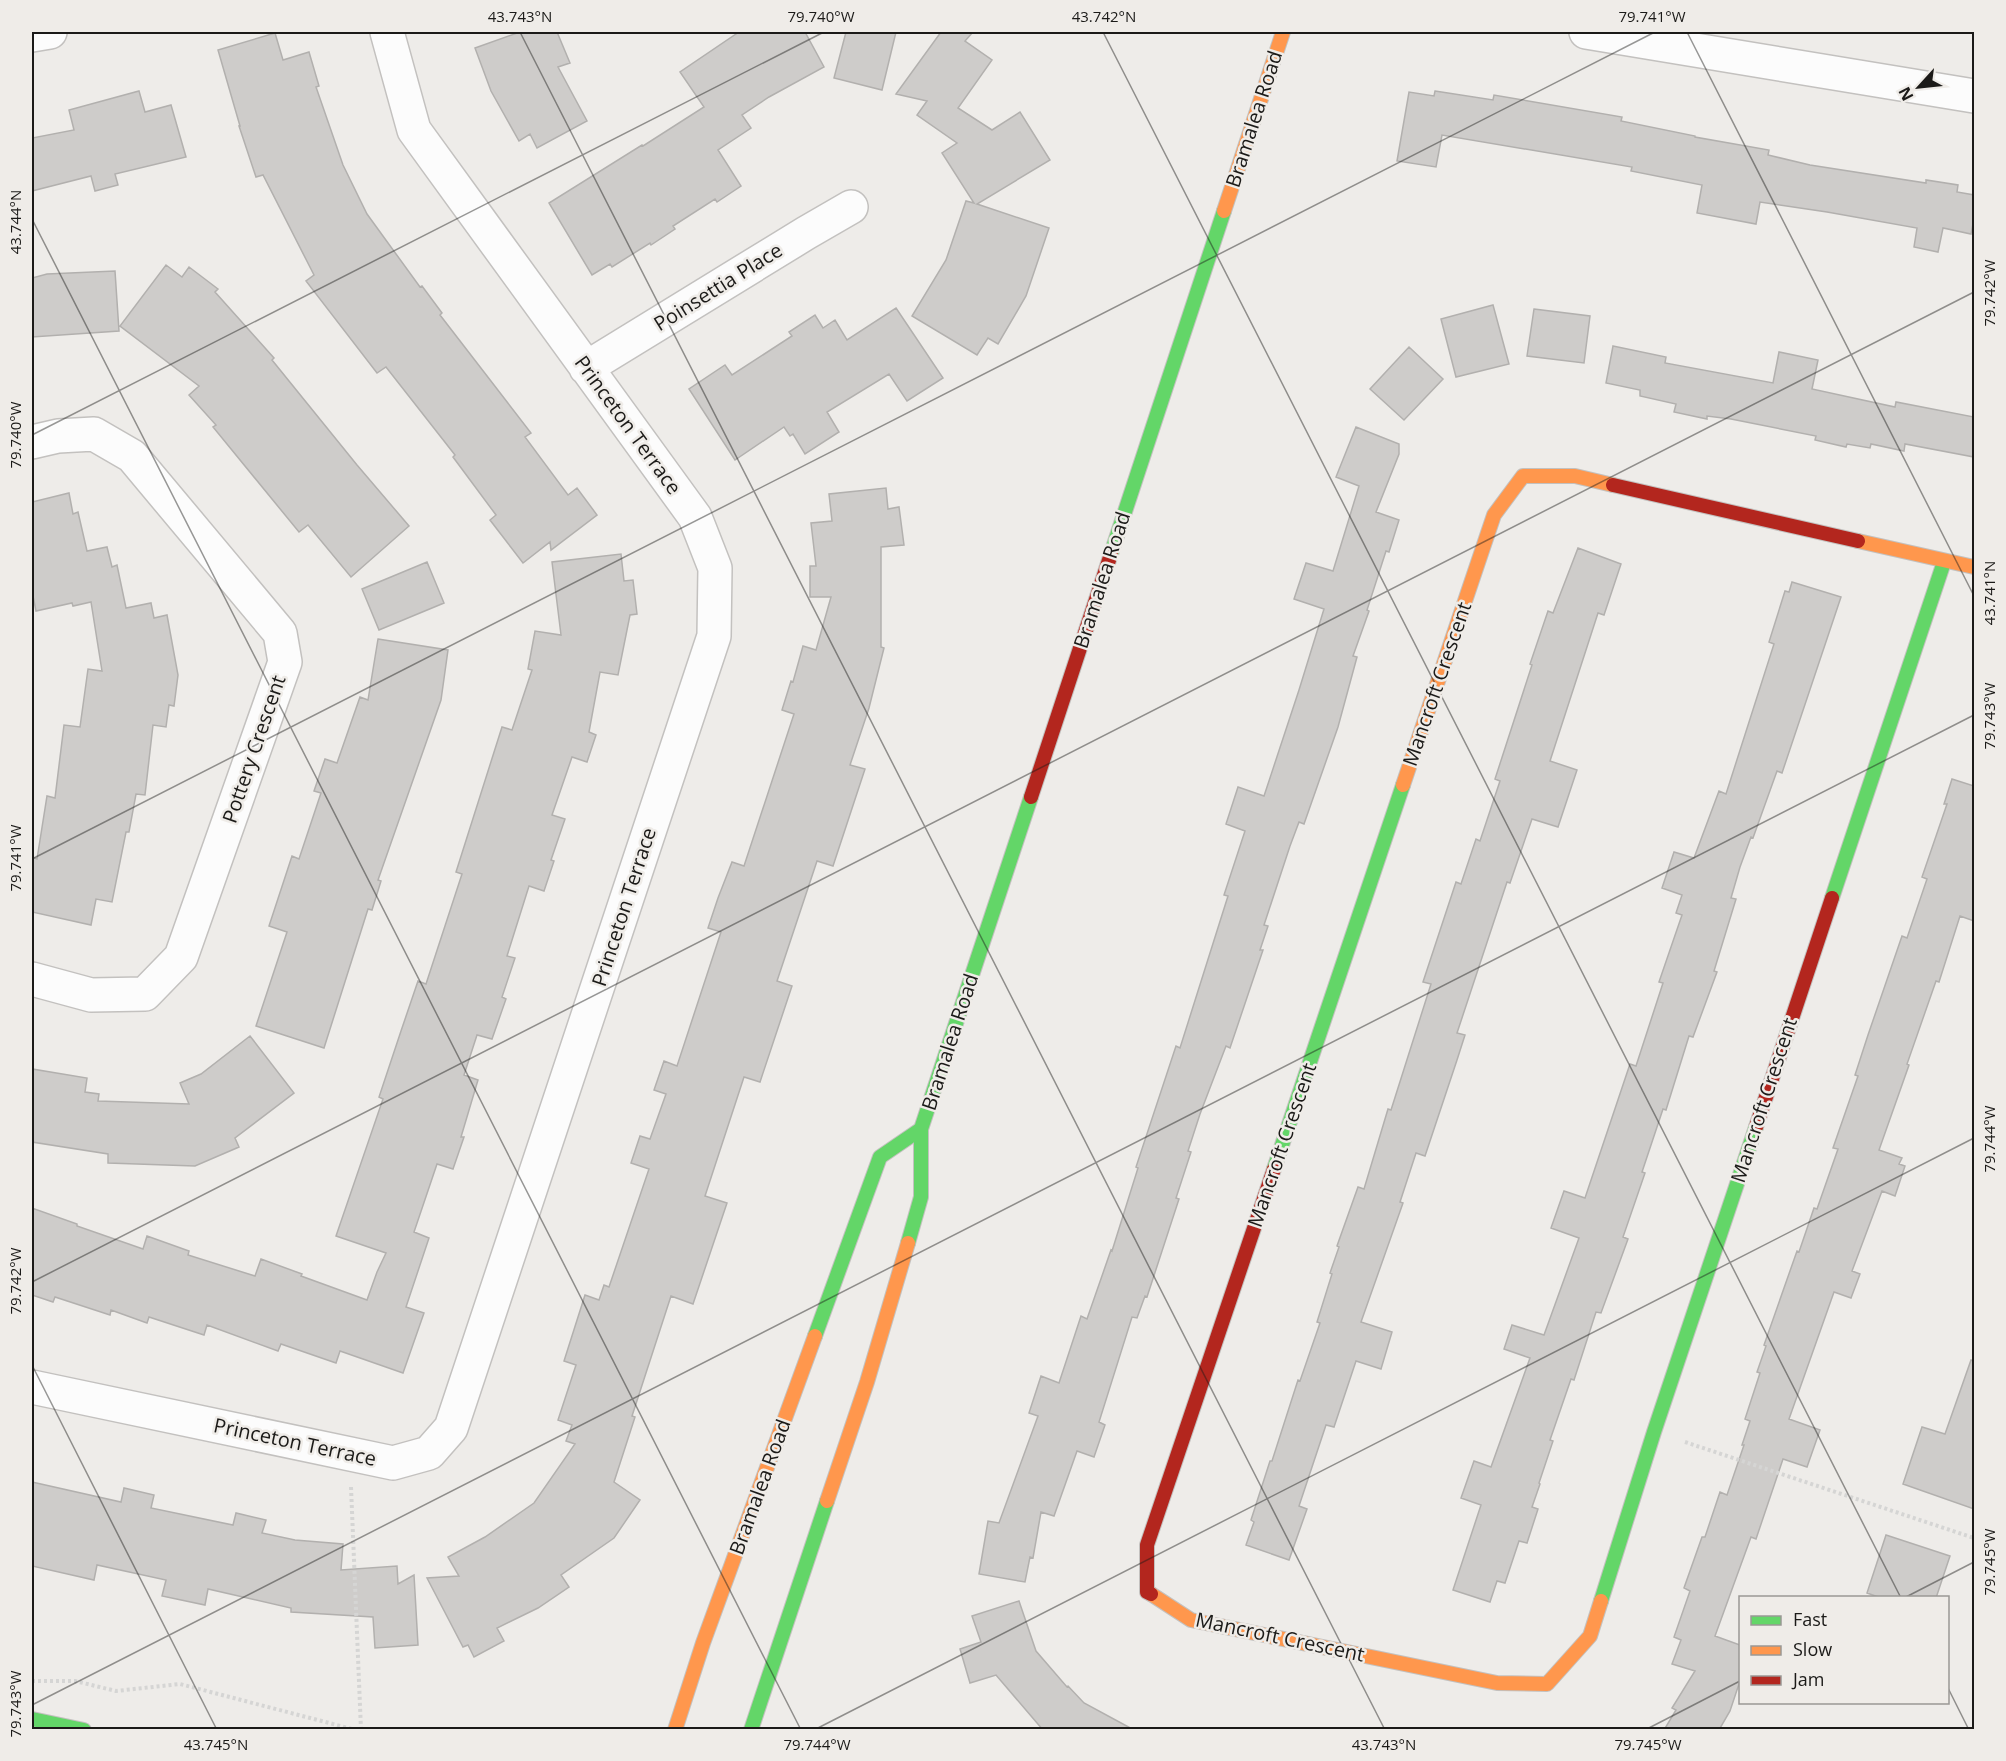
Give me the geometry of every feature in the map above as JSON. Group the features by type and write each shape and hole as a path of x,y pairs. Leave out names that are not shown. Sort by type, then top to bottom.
{"street":[{"path":"32,35 50,32"},
{"name":"Princeton Terrace","path":"32,1387 393,1462 429,1453 452,1428 714,636 715,568 695,517 414,130 387,32"},
{"name":"Bramalea Road","path":"751,1730 867,1382 921,1197 921,1129 1283,32"},
{"path":"1586,32 1974,96"},
{"name":"Poinsettia Place","path":"586,368 806,232 851,207"},
{"name":"Pottery Crescent","path":"32,442 58,436 94,434 132,456 280,633 285,662 181,957 145,994 91,995 32,979"},
{"name":"Mancroft Crescent","path":"1944,562 1654,1432 1590,1636 1547,1684 1497,1683 1191,1620 1147,1592 1147,1545 1494,515 1523,476 1575,476 1974,567"},
{"name":"Bramalea Road","path":"675,1730 703,1643 880,1157 921,1129"},
{"path":"667,1710 703,1643"},
{"path":"762,1698 764,1730"},
{"path":"32,1719 84,1730"}],"path":[{"path":"1654,1432 1974,1538"},
{"path":"352,1454 351,1503 361,1730"},
{"path":"32,1681 75,1681 116,1691 180,1684 356,1730"}],"building":[{"path":"520,32 557,32 570,63 558,67 587,121 537,148 530,134 519,141 491,91 475,48"},
{"path":"739,32 805,32 824,67 769,97 742,115 751,128 718,150 741,186 717,202 715,199 673,226 675,229 651,245 650,243 612,267 610,264 592,275 549,203 704,107 680,72"},
{"path":"846,32 896,32 882,90 834,78"},
{"path":"941,32 973,32 965,41 992,60 958,108 992,130 1020,112 1050,160 977,204 1049,228 1026,296 998,344 988,338 977,355 912,316 946,260 966,201 974,203 942,153 957,143 917,115 927,101 896,94"},
{"path":"275,33 283,60 309,52 319,86 316,87 343,165 367,214 420,287 422,286 442,313 440,315 531,433 525,437 568,495 577,488 597,515 551,550 550,542 523,563 490,520 496,515 453,457 455,455 386,367 377,373 306,281 314,275 263,175 256,177 218,50"},
{"path":"139,91 145,112 171,105 186,157 115,174 118,185 95,191 91,176 32,191 32,138 74,130 69,110"},
{"path":"1435,91 1493,100 1494,95 1622,117 1621,121 1769,150 1768,155 1810,165 1926,183 1926,180 1958,185 1957,192 1974,195 1974,219 1971,234 1943,228 1938,252 1914,247 1917,228 1827,212 1760,202 1756,224 1697,213 1702,185 1631,171 1632,167 1442,135 1436,167 1397,161 1409,92 1434,96"},
{"path":"166,265 182,277 189,267 218,289 215,292 274,358 272,360 409,526 351,577 308,525 299,532 213,427 216,425 189,395 199,386 120,326"},
{"path":"115,271 119,331 32,337 32,278 47,274"},
{"path":"1493,305 1509,364 1456,377 1441,319"},
{"path":"896,308 943,378 907,401 889,374 827,412 839,432 805,454 793,434 790,436 784,427 735,460 689,389 725,365 732,375 792,336 789,332 815,315 823,328 835,320 847,340"},
{"path":"1534,309 1590,316 1584,363 1527,356"},
{"path":"1613,346 1666,357 1665,363 1773,383 1779,352 1818,360 1812,389 1895,407 1896,402 1974,417 1974,457 1905,444 1904,451 1871,444 1870,448 1847,444 1846,447 1815,440 1816,436 1731,419 1707,416 1707,419 1674,412 1676,404 1640,396 1640,390 1606,383"},
{"path":"1409,347 1443,379 1404,420 1370,389"},
{"path":"1356,427 1399,444 1399,454 1376,512 1399,520 1389,552 1386,551 1353,656 1357,657 1338,727 1304,824 1299,822 1290,846 1264,925 1268,926 1260,950 1263,950 1230,1048 1226,1046 1200,1114 1176,1198 1179,1199 1147,1297 1145,1296 1137,1318 1132,1317 1099,1422 1105,1425 1094,1457 1077,1451 1054,1516 1041,1512 1033,1558 1030,1557 1025,1582 979,1574 988,1521 999,1523 1038,1416 1029,1413 1041,1376 1059,1383 1081,1316 1087,1319 1112,1251 1138,1168 1136,1167 1176,1046 1180,1048 1228,896 1224,895 1245,831 1226,824 1238,787 1264,796 1299,690 1324,609 1294,599 1306,563 1333,571 1359,486 1336,477"},
{"path":"886,488 888,509 899,507 904,545 881,547 881,647 884,648 869,708 850,765 865,769 833,866 817,861 777,981 792,986 760,1082 744,1077 705,1196 727,1203 693,1304 671,1296 632,1416 635,1417 614,1482 640,1500 614,1538 561,1575 569,1587 538,1608 497,1628 504,1641 474,1657 468,1645 463,1647 427,1578 459,1576 448,1557 485,1537 534,1503 575,1444 566,1441 572,1425 558,1420 576,1365 564,1361 585,1295 599,1300 604,1285 609,1287 649,1169 631,1163 640,1136 650,1139 666,1094 654,1090 664,1061 677,1066 721,932 708,928 732,862 744,866 794,714 782,710 791,681 793,682 803,646 816,650 831,597 810,597 810,566 816,566 811,523 832,521 829,494"},
{"path":"69,493 73,514 78,512 87,551 107,547 112,567 117,565 126,608 151,603 154,618 167,615 178,675 174,706 169,705 166,727 153,725 145,795 136,794 112,902 96,899 91,925 32,912 32,857 37,859 47,796 55,798 64,725 80,727 88,669 102,671 91,602 73,606 72,603 36,611 32,591 32,502"},
{"path":"1578,548 1621,564 1604,615 1598,613 1550,761 1577,770 1558,827 1532,819 1510,883 1507,882 1457,1033 1465,1035 1457,1060 1425,1156 1416,1153 1400,1202 1403,1203 1361,1322 1392,1332 1381,1369 1356,1361 1334,1427 1326,1425 1299,1506 1307,1509 1289,1560 1246,1545 1254,1522 1251,1520 1298,1380 1300,1381 1320,1323 1317,1322 1332,1274 1330,1273 1339,1247 1337,1246 1358,1187 1364,1189 1388,1109 1391,1110 1431,984 1423,982 1456,882 1461,884 1476,839 1480,841 1500,781 1495,779 1532,665 1530,664 1548,611 1553,613"},
{"path":"621,554 624,581 633,580 637,614 630,615 618,675 600,672 589,732 596,735 587,762 572,757 552,815 565,819 551,860 554,861 544,891 529,886 507,956 515,958 502,997 506,999 492,1039 477,1035 464,1075 478,1080 461,1137 464,1137 453,1169 437,1164 414,1232 429,1238 406,1307 424,1313 403,1373 340,1351 336,1363 281,1344 278,1351 207,1325 204,1335 149,1317 147,1323 111,1310 110,1315 55,1297 53,1302 32,1295 32,1208 143,1249 147,1236 189,1251 188,1255 255,1276 261,1259 367,1300 386,1253 336,1236 383,1099 379,1097 418,981 426,984 462,874 456,872 502,727 512,730 532,670 528,669 535,631 561,635 552,562"},
{"path":"427,562 444,603 379,630 362,589"},
{"path":"1792,582 1841,597 1782,773 1777,771 1740,867 1731,898 1736,899 1714,971 1717,972 1693,1037 1689,1036 1666,1110 1663,1109 1642,1172 1645,1173 1623,1237 1628,1239 1601,1313 1596,1312 1574,1380 1571,1379 1550,1440 1553,1441 1532,1507 1538,1509 1527,1543 1519,1541 1505,1583 1497,1581 1490,1602 1453,1590 1481,1505 1461,1498 1474,1461 1491,1467 1530,1358 1504,1349 1512,1325 1544,1335 1579,1238 1551,1228 1564,1191 1585,1198 1630,1064 1636,1066 1663,983 1659,982 1682,915 1676,913 1682,895 1662,888 1674,852 1694,858 1719,791 1726,794 1774,644 1769,642 1785,591 1789,592"},
{"path":"378,639 448,650 441,700 378,880 381,881 372,910 368,909 324,1048 256,1026 287,932 269,926 292,856 299,859 321,793 314,791 325,759 337,763 360,697 368,700"},
{"path":"1952,779 1974,786 1974,921 1960,916 1879,1150 1902,1158 1899,1164 1905,1166 1895,1196 1882,1191 1852,1271 1860,1274 1851,1298 1834,1292 1789,1419 1820,1430 1807,1467 1783,1459 1756,1539 1751,1537 1715,1636 1739,1645 1739,1684 1730,1711 1719,1730 1664,1730 1676,1710 1672,1708 1695,1671 1672,1664 1681,1640 1674,1637 1690,1591 1684,1588 1720,1492 1727,1495 1744,1445 1742,1445 1750,1421 1745,1419 1760,1373 1757,1372 1766,1346 1764,1345 1797,1251 1799,1252 1814,1208 1817,1209 1838,1149 1833,1148 1858,1076 1855,1075 1868,1035 1902,936 1907,938 1927,879 1922,877 1947,804 1944,804"},
{"path":"250,1036 294,1093 235,1138 239,1147 195,1166 108,1163 108,1154 32,1142 32,1069 87,1078 85,1092 99,1094 98,1101 189,1104 180,1083 201,1074"},
{"path":"1971,1360 1974,1361 1974,1509 1903,1484 1922,1427 1945,1434"},
{"path":"32,1482 121,1502 124,1488 154,1495 151,1508 233,1525 236,1513 266,1520 262,1533 295,1540 343,1544 341,1570 397,1566 398,1584 414,1575 418,1645 375,1648 373,1617 291,1612 291,1608 208,1589 205,1605 162,1596 166,1580 97,1565 94,1580 32,1566"},
{"path":"1886,1535 1950,1556 1937,1596 1875,1596 1867,1593"},
{"path":"1019,1601 1036,1651 1067,1687 1084,1703 1134,1730 1043,1730 996,1675 970,1683 960,1649 981,1642 972,1616"}],"traffic: fast":[{"path":"1111,554 1224,211"},
{"path":"1832,898 1944,562"},
{"path":"1274,1169 1403,785"},
{"path":"908,1243 921,1197 921,1129 1031,797"},
{"path":"1601,1601 1654,1432 1756,1127"},
{"path":"815,1336 880,1157 921,1129"},
{"path":"751,1730 827,1501"},
{"path":"32,1719 84,1730"}],"traffic: slow":[{"path":"1224,211 1283,32"},
{"path":"1403,785 1494,515 1523,476 1575,476 1613,485"},
{"path":"1858,541 1974,567"},
{"path":"827,1501 867,1382 908,1243"},
{"path":"675,1730 703,1643 815,1336"},
{"path":"1151,1594 1191,1620 1497,1683 1547,1684 1590,1636 1601,1601"}],"traffic: jam":[{"path":"1613,485 1858,541"},
{"path":"1031,797 1111,554"},
{"path":"1756,1127 1832,898"},
{"path":"1151,1594 1147,1592 1147,1545 1274,1169"}]}
